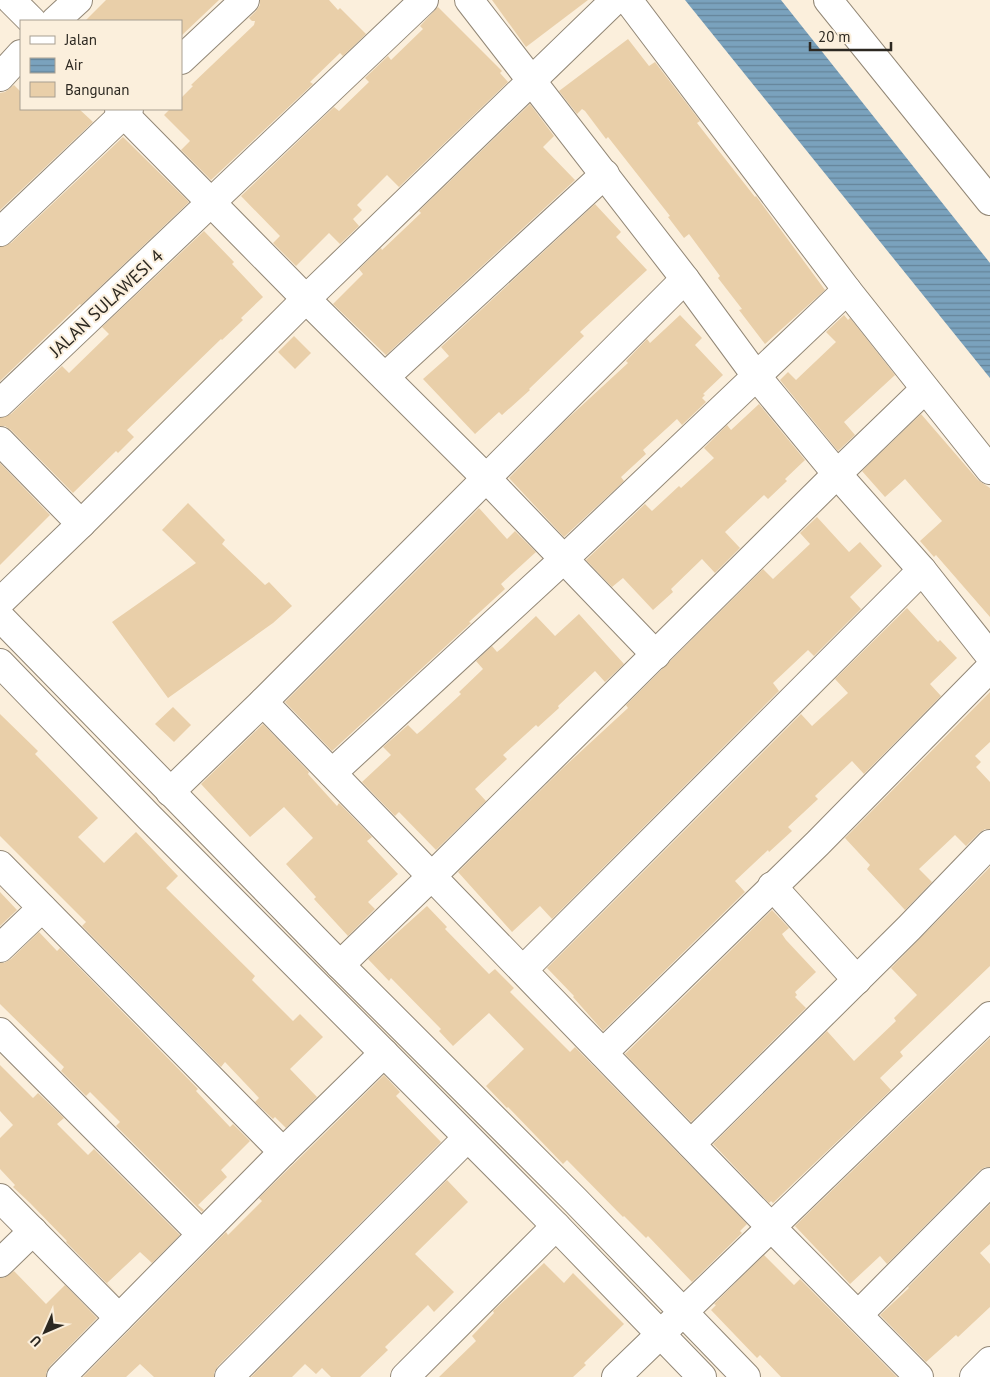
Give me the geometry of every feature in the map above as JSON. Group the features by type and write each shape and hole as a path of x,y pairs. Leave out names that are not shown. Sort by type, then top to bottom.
{"street":[{"path":"11,0 31,20"},
{"path":"55,20 78,0"},
{"path":"182,59 245,0"},
{"name":"JALAN SULAWESI 4","path":"0,403 424,0"},
{"path":"469,0 605,174 757,377 836,474 922,570 990,656"},
{"path":"0,602 81,524 306,299 615,0"},
{"path":"628,0 847,290 990,470"},
{"path":"828,0 990,201"},
{"path":"0,77 20,55"},
{"path":"0,232 124,110 211,203 486,478 656,655"},
{"path":"385,377 605,174"},
{"path":"170,792 685,279"},
{"path":"332,773 564,559 847,290"},
{"path":"340,965 656,655 836,474 925,389"},
{"path":"0,441 81,524"},
{"path":"523,970 922,570"},
{"path":"0,617 340,965 575,1200 746,1377"},
{"path":"0,663 149,817 556,1226 702,1377"},
{"path":"603,1052 990,668"},
{"path":"262,702 919,1377"},
{"path":"691,1144 857,980 990,844"},
{"path":"0,865 283,1152"},
{"path":"772,886 857,980"},
{"path":"0,948 42,908"},
{"path":"616,1377 990,1016"},
{"path":"0,1032 201,1234"},
{"path":"61,1377 201,1234 384,1053"},
{"path":"229,1377 467,1138"},
{"path":"858,1315 990,1182"},
{"path":"0,1198 119,1318"},
{"path":"405,1377 556,1226"},
{"path":"0,1263 33,1231"},
{"path":"974,1377 990,1361"}],"water":[{"path":"685,0 781,0 990,263 990,378"}],"building":[{"path":"106,0 219,0 182,35 182,20 86,20"},
{"path":"260,0 329,0 338,10 340,8 366,34 343,56 340,53 310,82 313,84 211,180 181,150 190,141 164,115 169,110 182,110 182,97 193,86 191,85 254,25 255,21 249,18 260,5"},
{"path":"492,0 588,0 526,47"},
{"path":"438,7 502,71 500,73 508,82 399,187 387,175 357,205 362,210 353,219 359,226 340,244 329,233 296,266 273,243 280,236 241,196 334,107 339,111 369,82 365,78 388,56 391,60 423,29 420,26"},
{"path":"628,39 649,66 655,62 700,121 697,123 756,196 825,290 765,344 739,310 742,309 718,278 720,276 689,234 684,238 668,217 670,216 608,137 606,139 585,111 582,109 577,114 559,91"},
{"path":"14,85 20,91 20,110 80,110 93,122 0,210 0,93 5,92"},
{"path":"530,104 554,136 543,147 575,180 386,355 333,304 363,274 359,269 421,213 419,211"},
{"path":"123,137 189,202 0,381 0,247 11,243"},
{"path":"595,204 621,232 616,237 647,270 580,332 584,336 530,390 502,415 499,412 475,434 423,379 449,356 441,347"},
{"path":"204,231 234,262 232,264 263,297 241,318 243,320 127,430 134,437 118,453 116,451 73,493 11,430 5,426 0,426 0,418 11,414 62,366 69,373 109,334 102,327"},
{"path":"680,315 702,338 695,345 723,375 703,394 705,395 702,398 706,402 682,425 677,419 643,450 646,454 621,477 624,481 564,537 509,478 565,421 628,363 626,361 647,339 650,343"},
{"path":"844,315 848,320 850,318 895,375 844,422 855,435 838,451 780,380 788,372 796,380 836,342 826,332"},
{"path":"294,336 311,353 295,369 278,352"},
{"path":"759,404 805,460 768,499 764,495 725,532 740,548 715,573 702,559 671,589 673,592 653,610 623,578 612,587 586,560 645,504 652,511 679,486 681,488 714,458 704,448 727,425 731,430"},
{"path":"921,414 978,480 990,488 990,617 936,555 934,557 920,541 942,521 905,479 885,497 862,471"},
{"path":"0,463 50,515 0,565"},
{"path":"188,503 225,540 222,544 265,585 269,582 292,606 273,623 168,698 112,622 196,563 162,530"},
{"path":"479,508 507,539 515,531 536,552 501,584 505,589 469,622 471,623 332,751 285,702"},
{"path":"817,517 849,552 860,542 882,566 850,597 861,609 814,656 808,650 773,683 779,691 552,919 540,906 512,932 458,872 564,767 628,708 626,705 763,569 773,579 810,544 800,533"},
{"path":"907,608 938,642 940,640 957,658 930,684 941,696 864,774 852,761 815,796 818,799 788,827 792,831 769,852 768,850 735,881 745,892 603,1031 574,996 547,968 801,714 812,726 848,693 835,679"},
{"path":"579,614 624,664 605,682 595,671 558,706 559,708 538,727 536,725 503,755 507,759 475,789 486,801 436,850 399,812 395,816 362,782 391,755 383,747 408,725 417,734 422,730 461,694 459,692 483,669 476,661 492,646 497,652 536,616 555,636"},
{"path":"990,692 990,742 975,756 981,762 976,767 990,782 990,829 985,829 979,833 966,846 955,835 919,869 932,882 905,910 867,869 870,865 845,838"},
{"path":"173,707 191,725 174,742 155,724"},
{"path":"0,714 38,751 35,754 98,818 78,837 104,863 136,832 178,876 166,888 255,976 252,980 293,1021 300,1014 323,1037 290,1069 317,1097 286,1128 255,1102 259,1098 225,1062 221,1067 82,926 86,922 0,836"},
{"path":"263,724 309,772 308,774 337,806 339,803 372,837 367,841 398,874 368,902 375,909 348,936 314,899 316,897 286,864 313,838 284,807 250,837 201,784"},
{"path":"990,867 990,966 900,1052 903,1056 880,1078 891,1090 773,1203 771,1201 769,1203 713,1144 827,1031 854,1061 896,1021 894,1018 917,995 891,968"},
{"path":"0,892 17,910 0,926"},
{"path":"427,906 447,927 445,929 489,974 495,969 514,988 510,992 570,1052 575,1047 747,1224 740,1231 742,1233 692,1282 648,1236 646,1238 623,1217 567,1160 563,1164 486,1086 524,1049 489,1013 453,1046 439,1031 441,1029 391,978 389,981 368,959"},
{"path":"772,910 789,928 782,934 786,940 816,972 795,992 797,995 795,997 806,1008 691,1122 625,1054"},
{"path":"39,932 57,951 60,948 198,1089 196,1091 230,1127 233,1124 250,1141 221,1170 227,1177 198,1205 204,1210 202,1212 116,1126 120,1122 90,1092 86,1096 61,1071 64,1067 0,1004 0,963 11,959"},
{"path":"990,1038 990,1167 985,1167 979,1171 887,1264 880,1256 850,1284 795,1226"},
{"path":"0,1065 33,1098 38,1093 64,1118 57,1124 88,1155 94,1149 180,1235 152,1263 140,1252 107,1283 119,1296 13,1187 15,1185 0,1169 0,1138 13,1125 0,1111"},
{"path":"384,1075 400,1092 396,1096 441,1142 218,1366 214,1377 154,1377 140,1364 126,1377 83,1377 226,1232 228,1235 262,1201 259,1198"},
{"path":"447,1180 468,1202 415,1254 454,1292 434,1312 428,1305 385,1347 388,1350 360,1377 331,1377 322,1368 316,1374 305,1364 292,1377 251,1377"},
{"path":"990,1204 990,1244 980,1253 990,1264 990,1307 958,1337 956,1335 926,1362 880,1315 909,1288"},
{"path":"764,1255 794,1285 800,1279 897,1377 781,1377 760,1355 757,1358 711,1310 716,1305 714,1304"},
{"path":"544,1263 564,1283 573,1273 624,1324 584,1363 586,1365 573,1377 439,1377 476,1341 472,1336 494,1313 493,1311"},
{"path":"14,1271 46,1304 65,1285 97,1318 50,1366 46,1377 0,1377 0,1278 4,1278"}]}
